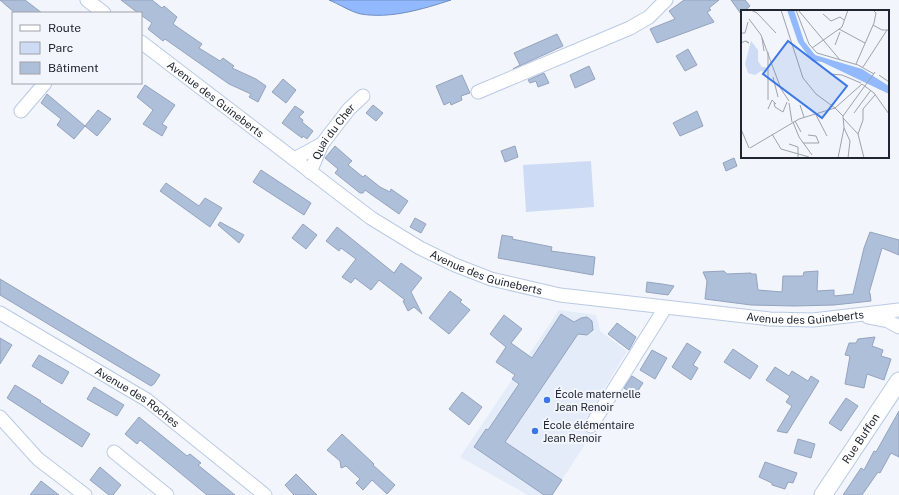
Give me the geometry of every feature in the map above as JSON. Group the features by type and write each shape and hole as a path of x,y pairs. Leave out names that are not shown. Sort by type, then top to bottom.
{"main road":[{"name":"Rue Buffon","path":"822,495 899,382"}],"street":[{"path":"87,0 103,12"},
{"path":"478,92 630,28 652,14 666,0"},
{"name":"Avenue des Guineberts","path":"142,43 371,218 420,248 455,265 491,279 560,295 770,319 813,320 899,310"},
{"path":"21,111 44,84"},
{"name":"Quai du Cher","path":"310,172 322,144 349,108 363,96"},
{"path":"294,159 322,144"},
{"path":"591,426 665,308"},
{"name":"Avenue des Roches","path":"0,313 147,400 265,495"},
{"path":"859,315 888,322 899,327"},
{"path":"0,417 38,459 85,495"},
{"path":"114,452 167,495"}],"shaded area":[{"name":"École maternelle Jean Renoir","path":"559,310 596,315 600,331 627,351 584,422 595,429 552,495 528,495 460,457"}],"green space":[{"path":"591,161 594,207 526,212 523,165"}],"water":[{"path":"329,0 451,0 407,12 372,15 357,13"}],"building":[{"path":"0,0 25,0 41,12 14,12"},
{"path":"121,0 152,0 162,8 164,6 177,17 173,24 202,44 199,48 220,61 223,58 234,66 232,68 256,79 266,86 258,102 249,97 251,94 229,84 165,39 163,41 148,29 152,23 142,16 142,12 137,12"},
{"path":"684,0 719,0 709,8 711,10 707,12 714,22 657,43 650,29 675,19 669,11"},
{"path":"731,0 745,0 750,6 746,10 741,10 741,14"},
{"path":"557,34 563,46 513,69 520,65 514,53"},
{"path":"688,49 697,65 685,71 676,56"},
{"path":"589,66 595,79 575,88 570,75"},
{"path":"544,73 549,83 538,87 536,81 530,83 528,80"},
{"path":"462,75 470,93 461,96 462,100 451,105 450,102 444,105 436,86"},
{"path":"283,79 296,90 286,103 272,92"},
{"path":"145,85 175,105 162,124 167,127 162,136 143,124 153,110 137,97"},
{"path":"47,94 85,126 74,139 57,125 61,119 41,103"},
{"path":"373,105 383,113 376,121 366,113"},
{"path":"295,106 304,112 299,117 303,120 302,122 313,131 307,139 303,136 302,138 282,123"},
{"path":"98,110 111,119 97,136 85,126"},
{"path":"697,111 703,126 680,136 673,123"},
{"path":"335,146 352,161 348,165 363,177 365,175 380,187 390,192 391,189 408,201 399,214 365,190 363,193 360,193 335,173 338,169 325,158"},
{"path":"515,146 518,157 505,162 501,151"},
{"path":"734,158 737,166 726,171 723,163"},
{"path":"261,170 311,203 304,215 253,182"},
{"path":"166,183 199,206 205,198 222,208 210,227 160,191"},
{"path":"415,218 426,224 421,233 410,227"},
{"path":"220,222 244,235 239,243 218,225"},
{"path":"303,224 317,235 306,249 292,238"},
{"path":"337,227 394,273 401,263 422,278 411,292 422,314 414,307 408,311 403,301 405,300 379,280 371,290 355,278 351,283 342,277 356,259 341,248 339,251 326,241"},
{"path":"870,232 899,240 899,255 882,248 869,293 871,301 834,305 794,306 751,305 705,299 707,281 703,272 724,271 727,274 756,274 758,290 782,292 783,276 803,276 804,272 818,271 817,291 834,290 834,296 853,294 864,248"},
{"path":"502,235 513,237 512,239 552,247 551,251 595,257 593,275 498,258"},
{"path":"0,279 160,375 151,386 0,295"},
{"path":"647,282 674,286 668,295 646,292"},
{"path":"450,291 462,300 460,302 470,310 449,334 429,318"},
{"path":"561,314 574,322 581,318 587,317 592,321 593,330 587,335 578,334 505,442 562,480 552,495 544,495 474,447 486,429 488,430 519,384 512,379 515,375 496,362 506,347 490,334 504,315 522,329 511,343 532,358"},
{"path":"617,323 636,337 629,350 608,334"},
{"path":"875,337 872,346 883,350 881,356 891,359 884,380 867,374 864,388 845,384 850,356 845,355 849,343 856,343 858,339"},
{"path":"0,338 12,345 0,364"},
{"path":"687,343 701,352 693,365 698,368 691,380 672,367"},
{"path":"733,349 758,366 750,379 724,362"},
{"path":"652,350 667,358 655,379 640,370"},
{"path":"39,355 69,372 62,384 32,366"},
{"path":"775,367 789,376 792,371 808,381 811,376 819,381 787,433 777,431 792,406 786,402 790,396 766,380"},
{"path":"632,376 643,383 635,395 624,388"},
{"path":"15,385 90,434 82,447 7,398"},
{"path":"94,387 124,405 117,416 87,399"},
{"path":"462,392 482,407 469,425 449,409"},
{"path":"846,398 858,406 841,431 829,423"},
{"path":"899,411 899,457 891,453 880,473 878,472 862,495 843,495 861,468 864,470 874,451 876,452"},
{"path":"139,417 187,456 190,454 195,458 201,463 198,465 235,495 207,495 140,440 137,444 125,434"},
{"path":"342,434 395,485 387,494 372,480 363,490 356,483 360,479 346,466 341,468 340,461 327,450"},
{"path":"798,439 815,444 811,458 794,453"},
{"path":"765,462 797,473 793,483 788,482 785,489 772,485 772,483 759,477"},
{"path":"100,467 121,485 113,495 109,495 90,480"},
{"path":"296,474 317,495 294,495 285,485"},
{"path":"41,481 59,495 30,495"}],"place":[{"name":"École maternelle Jean Renoir","path":"547,400"},
{"name":"École élémentaire Jean Renoir","path":"535,431"}]}
